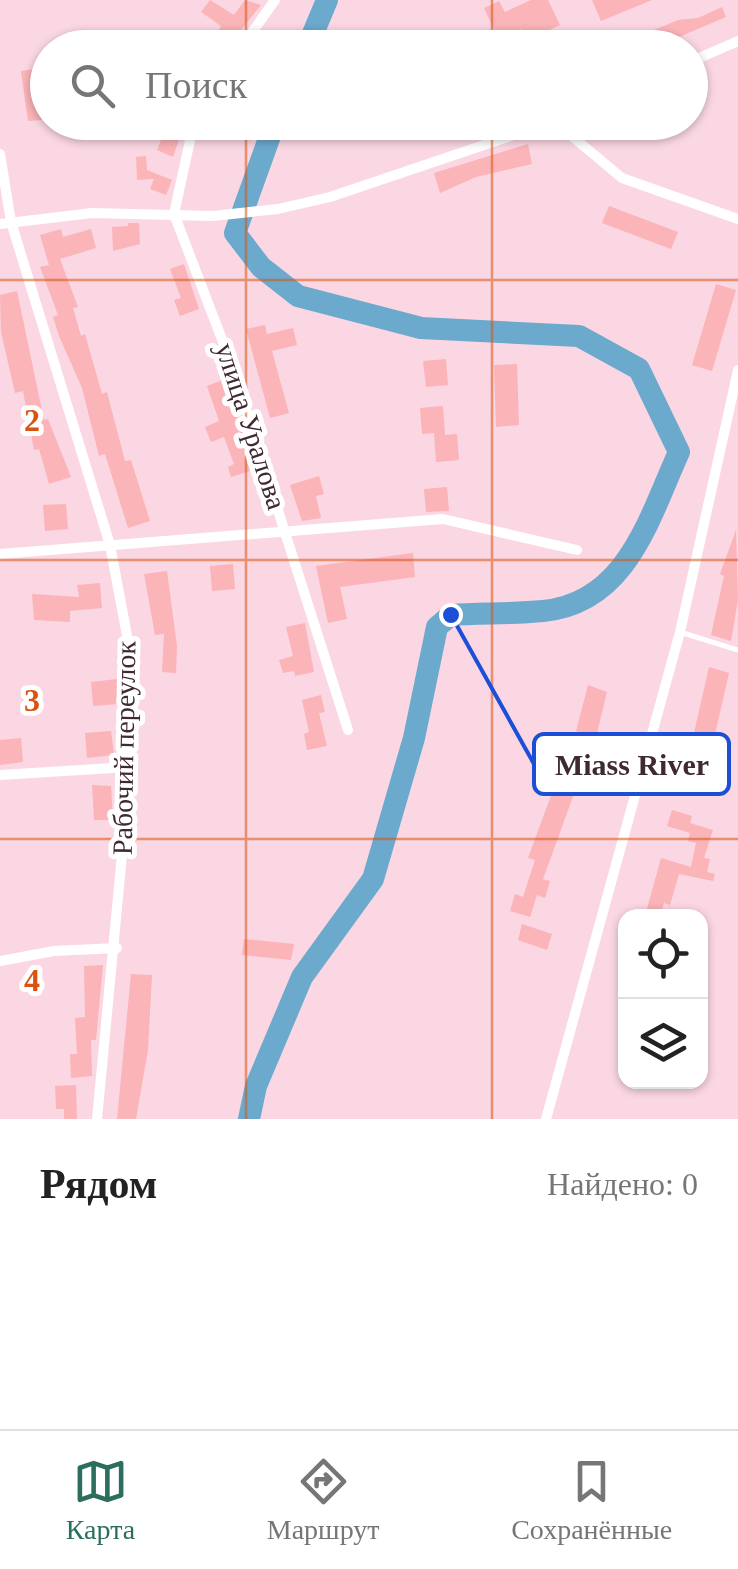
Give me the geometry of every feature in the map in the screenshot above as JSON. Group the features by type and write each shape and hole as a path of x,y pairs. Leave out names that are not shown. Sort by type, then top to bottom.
{"street":[{"path":"254,30 275,0"},
{"path":"708,54 738,42"},
{"path":"174,214 190,140"},
{"path":"6,223 92,213 213,216 278,209 330,196 500,140"},
{"path":"576,140 622,178 738,218"},
{"name":"Рабочий переулок","path":"0,154 6,223 110,545 129,646 129,767 116,948 97,1119"},
{"name":"улица Уралова","path":"174,214 232,362 348,730"},
{"path":"546,1119 680,632 738,370"},
{"path":"0,554 443,519 577,550"},
{"path":"0,775 129,767"},
{"path":"0,961 54,950 116,948"}],"lane":[{"path":"680,632 738,650"}],"building":[{"path":"210,0 234,15 245,0 261,5 241,30 219,30 221,26 201,12"},
{"path":"531,0 548,0 560,25 549,30 494,30 484,8 499,1 505,12"},
{"path":"592,0 652,0 601,21"},
{"path":"722,7 726,17 695,30 654,30 678,20 698,18"},
{"path":"30,70 30,121 28,121 21,71"},
{"path":"161,140 179,140 173,157 157,150"},
{"path":"528,144 532,164 476,177 440,193 434,173"},
{"path":"146,156 147,170 172,180 166,195 150,189 154,179 137,180 136,157"},
{"path":"609,206 678,232 671,249 602,223"},
{"path":"139,223 140,244 113,251 112,227"},
{"path":"61,229 63,237 91,229 96,248 60,259 78,307 73,308 81,336 85,334 102,394 107,392 125,461 131,460 150,521 128,528 105,454 99,456 82,388 59,336 53,317 58,315 40,267 49,265 40,235"},
{"path":"184,264 199,309 180,316 174,300 181,298 170,269"},
{"path":"716,284 736,290 712,371 692,365"},
{"path":"17,291 44,420 48,419 71,477 49,484 39,449 34,450 23,391 15,393 1,332 0,295"},
{"path":"265,325 267,334 293,328 297,345 272,351 289,413 270,418 246,329"},
{"path":"446,359 448,385 426,387 423,361"},
{"path":"517,364 519,425 496,427 494,365"},
{"path":"225,379 250,453 244,455 250,471 231,477 228,467 234,464 224,437 211,442 205,427 219,421 207,386"},
{"path":"443,406 445,435 457,434 459,460 436,462 434,433 422,434 420,408"},
{"path":"319,476 324,494 316,496 321,518 302,521 290,485"},
{"path":"447,487 449,511 426,512 424,489"},
{"path":"66,504 68,529 45,531 43,505"},
{"path":"736,530 738,600 731,641 711,635 724,576 720,574"},
{"path":"413,553 415,577 340,587 347,619 328,623 316,566"},
{"path":"233,564 235,589 212,591 210,566"},
{"path":"167,571 177,646 176,673 162,672 164,634 155,635 144,574"},
{"path":"100,583 102,608 70,611 70,622 34,620 32,594 79,597 77,585"},
{"path":"305,623 314,672 295,676 294,671 283,673 279,660 293,656 286,627"},
{"path":"709,667 729,673 713,743 693,737"},
{"path":"117,679 119,704 93,706 91,682"},
{"path":"588,685 607,692 596,737 576,731"},
{"path":"321,695 325,712 319,713 327,746 307,750 304,734 309,732 302,700"},
{"path":"111,731 114,755 87,758 85,733"},
{"path":"21,738 23,762 0,765 0,740"},
{"path":"563,763 583,769 543,879 550,881 545,898 537,895 530,917 510,911 515,894 523,897 535,860 528,858"},
{"path":"92,785 111,786 113,820 94,820"},
{"path":"672,810 692,816 690,823 713,830 704,858 710,859 707,872 715,874 713,881 679,874 670,905 647,909 661,858 691,867 696,843 688,841 690,833 667,826"},
{"path":"522,924 552,934 547,950 518,940"},
{"path":"244,939 294,944 291,960 242,955"},
{"path":"103,965 96,1040 91,1040 92,1076 71,1078 70,1054 77,1054 75,1018 85,1017 84,966"},
{"path":"131,974 152,975 148,1050 136,1119 117,1119"},
{"path":"76,1085 77,1119 64,1119 64,1109 56,1109 55,1086"}],"waterway":[{"path":"314,30 327,0"},
{"path":"249,1119 256,1086 302,977 373,879 414,738 437,627 451,615 543,611 572,605 595,592 615,575 631,553 679,452 639,369 579,336 421,328 298,296 261,267 235,233 269,140"}],"place":[{"name":"Miass River","path":"451,615"}]}
